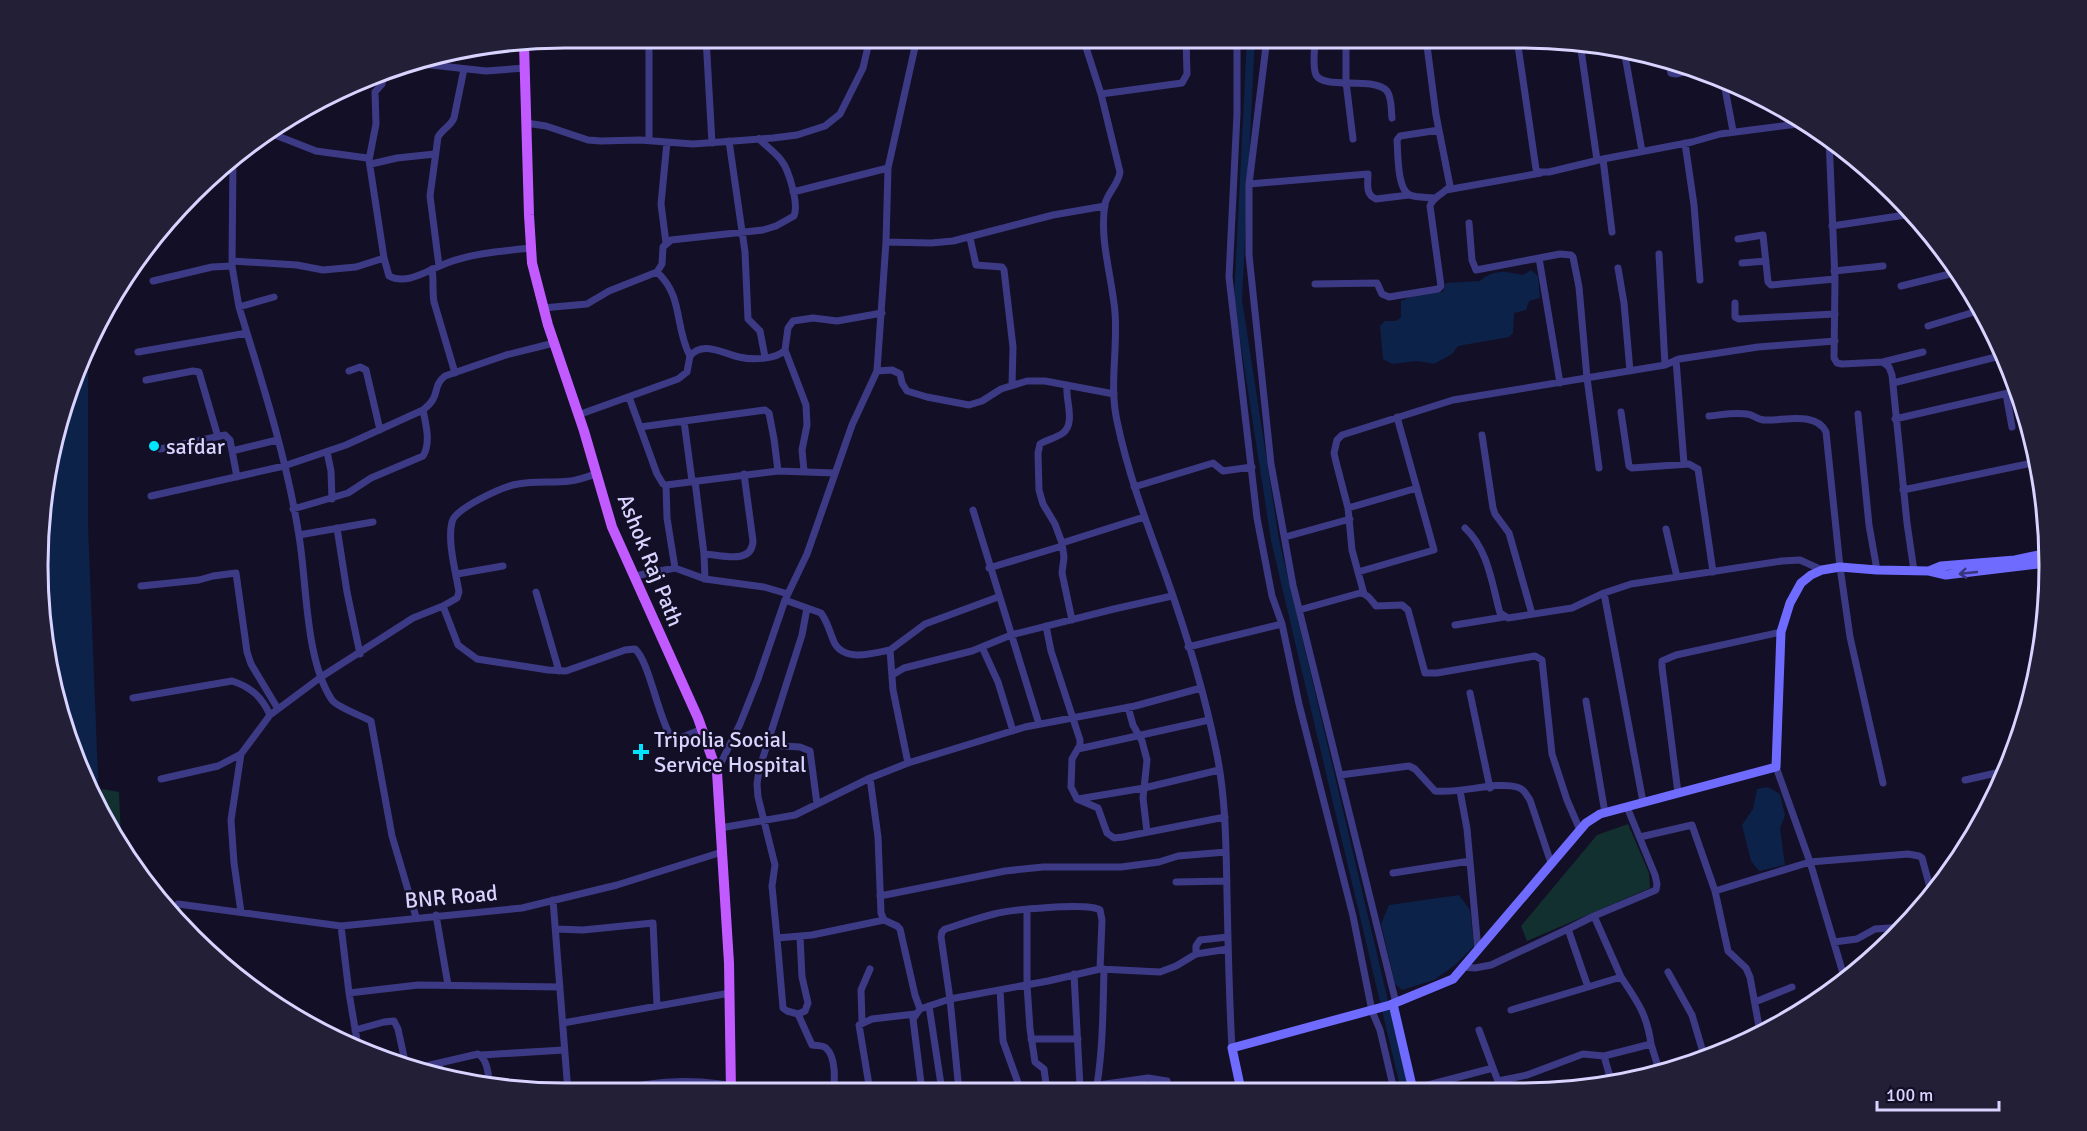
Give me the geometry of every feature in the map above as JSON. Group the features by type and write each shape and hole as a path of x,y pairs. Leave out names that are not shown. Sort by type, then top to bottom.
{"main road":[{"name":"Ashok Raj Path","path":"525,50 532,263 543,308 612,527 702,729 717,772 730,993 731,1083"},
{"path":"1929,571 1941,566 2015,560 2039,555"},
{"path":"1240,1083 1232,1048 1393,1004 1453,979 1586,823 1605,813 1642,802 1776,767 1782,632 1790,603 1801,583 1811,575 1822,570 1840,567 1929,571 1946,575 2039,564"},
{"path":"1393,1004 1412,1083"}],"street":[{"path":"649,48 649,140"},
{"path":"707,48 712,143"},
{"path":"526,123 546,126 595,141 649,140 693,144 797,135 825,126 834,120 851,94 863,68 868,48"},
{"path":"717,772 758,679 786,597 807,554 852,425 877,371 886,242 888,168 915,48"},
{"path":"1086,48 1101,94 1120,172 1119,181 1108,196 1105,206 1104,231 1116,337 1114,394 1117,420 1134,487 1201,688 1219,770 1225,817 1232,1048"},
{"path":"1101,94 1175,86 1182,83 1186,80 1187,74 1186,48"},
{"path":"1237,48 1237,114 1229,277 1260,534 1272,596 1282,624 1299,704 1353,915 1373,1010 1392,1083"},
{"path":"1266,48 1249,184 1249,275 1271,464 1299,610 1393,1004"},
{"path":"1315,48 1317,78 1322,81 1382,87 1390,99 1392,118"},
{"path":"1346,48 1346,82 1353,139"},
{"path":"1315,284 1377,283 1382,294 1389,297 1438,289 1442,281 1430,206 1434,198 1450,186 1439,130 1427,48"},
{"path":"1519,48 1536,169 1544,173"},
{"path":"1581,51 1612,232"},
{"path":"1626,59 1642,152"},
{"path":"434,65 486,71 525,68"},
{"path":"455,373 433,295 435,267 430,196 438,137 454,118 464,69"},
{"path":"382,81 375,92 376,124 370,162 384,258 389,276 395,279 410,277 468,256 531,248"},
{"path":"1725,89 1733,131"},
{"path":"1446,190 1544,173 1733,131 1792,124"},
{"path":"1409,195 1401,184 1397,140 1400,136 1439,130"},
{"path":"277,136 316,151 367,158 370,162"},
{"path":"543,308 587,304 609,291 657,272 662,264 663,247 666,243 677,239 741,233 776,226 794,216 796,208 793,192 782,161 759,139"},
{"path":"729,141 745,252 748,319 760,331 765,357"},
{"path":"666,243 661,204 667,142"},
{"path":"1685,143 1694,205 1700,280"},
{"path":"1829,150 1834,353 1837,363 1883,362 1923,352"},
{"path":"370,162 435,154"},
{"path":"793,192 888,168"},
{"path":"233,169 232,263 239,307 284,466 299,535 311,638 321,677 333,702 371,721 392,836 416,917"},
{"path":"1249,184 1368,174 1368,191 1376,199 1409,195 1434,198"},
{"path":"886,242 931,243 970,238 1053,215 1105,206"},
{"path":"1832,226 1902,215"},
{"path":"1469,223 1472,260 1476,270 1567,254 1573,257 1579,287 1587,378 1599,468"},
{"path":"1738,238 1763,235 1768,282 1771,285 1883,266"},
{"path":"970,238 976,265 998,266 1004,270 1013,347 1012,385"},
{"path":"1659,254 1665,365"},
{"path":"153,281 232,263 297,265 323,270 356,267 384,258"},
{"path":"1539,258 1560,382"},
{"path":"1742,263 1766,261"},
{"path":"1618,268 1624,303 1630,370"},
{"path":"657,272 674,294 679,322 690,356"},
{"path":"1901,286 1949,274"},
{"path":"239,307 274,297"},
{"path":"1735,303 1735,317 1739,319 1834,314"},
{"path":"804,471 802,450 807,424 806,405 785,350 788,327 793,321 813,318 837,321 882,313"},
{"path":"1928,326 1973,313"},
{"path":"138,352 247,333"},
{"path":"1580,830 1567,800 1552,754 1542,660 1535,656 1437,673 1425,673 1406,607 1397,604 1376,606 1364,594 1350,538 1348,508 1334,453 1336,440 1342,435 1454,400 1758,347 1835,341"},
{"path":"151,495 284,466 327,452 423,410 436,397 440,381 455,373 506,355 554,343"},
{"path":"578,415 684,375 693,351 704,349 724,351 739,357 765,357 775,356 785,350"},
{"path":"1893,383 1996,358"},
{"path":"1676,360 1684,465"},
{"path":"1883,362 1889,367 1893,383 1903,490 1914,571"},
{"path":"350,371 360,367 366,370 380,429"},
{"path":"146,380 193,371 199,372 218,437"},
{"path":"877,371 897,372 907,391 969,405 982,401 996,391 1012,385 1035,381 1114,394"},
{"path":"1067,385 1068,427 1063,433 1040,444 1038,453 1040,496 1062,544 1062,573 1072,620"},
{"path":"1896,419 2010,393"},
{"path":"2006,394 2012,427"},
{"path":"629,397 657,474 663,484 778,471 836,473"},
{"path":"293,509 348,493 371,478 423,456 427,450 428,438 423,410"},
{"path":"640,427 765,410 769,413 773,430 778,471"},
{"path":"1621,412 1629,465 1632,468 1695,465 1701,476 1713,572"},
{"path":"1709,416 1736,413 1754,415 1763,420 1804,419 1817,422 1824,428 1840,567 1852,646 1882,783"},
{"path":"1858,414 1869,525 1877,570"},
{"path":"1358,572 1434,550 1397,417"},
{"path":"684,421 704,554 705,579"},
{"path":"1482,435 1493,508 1509,533 1532,614"},
{"path":"160,450 218,437 228,437 237,477"},
{"path":"232,451 277,440"},
{"path":"327,452 331,471 332,499"},
{"path":"1134,487 1213,463 1223,471 1252,467"},
{"path":"1903,490 2029,464"},
{"path":"161,778 218,766 241,754 270,715 321,677 413,618 457,598 459,592 451,523 455,514 463,508 508,486 570,481 597,474"},
{"path":"704,554 737,557 748,555 751,552 752,530 744,474"},
{"path":"666,485 667,518 675,568"},
{"path":"1348,508 1417,488"},
{"path":"973,510 1039,724"},
{"path":"990,568 1144,518"},
{"path":"1285,537 1350,519"},
{"path":"299,535 373,522"},
{"path":"337,528 360,654"},
{"path":"1465,528 1474,536 1484,554 1500,613 1504,617"},
{"path":"1666,529 1677,577"},
{"path":"1455,625 1578,606 1604,593 1631,585 1677,577 1791,560 1809,562 1822,570"},
{"path":"457,574 503,566"},
{"path":"635,576 675,568 705,579 764,587 821,613 836,646 846,653 857,655 890,650 925,624 998,597"},
{"path":"141,586 199,580 236,573 247,652 251,664 278,710"},
{"path":"536,592 559,671"},
{"path":"1604,593 1642,802"},
{"path":"1299,610 1356,594 1364,594"},
{"path":"894,674 904,668 953,657 1011,635 1172,596"},
{"path":"443,606 458,645 477,659 559,671 575,669 625,650 634,649 642,660 662,719 671,736 678,739 702,729"},
{"path":"800,937 802,977 808,1003 805,1011 798,1014 783,1008 772,886 775,865 757,783 802,635 807,608"},
{"path":"1188,647 1282,624"},
{"path":"1046,626 1049,647 1080,740 1072,759 1070,781 1073,793 1077,799 1098,808 1104,827 1110,836 1123,837 1225,817"},
{"path":"1678,793 1662,661 1676,655 1782,632"},
{"path":"982,647 998,682 1013,731"},
{"path":"890,650 894,674 893,690 908,763"},
{"path":"133,698 232,681 254,691 270,715"},
{"path":"720,828 795,815 870,778 908,763 1013,731 1128,707 1201,688"},
{"path":"1470,693 1490,788"},
{"path":"1586,701 1605,813"},
{"path":"1128,707 1148,767 1143,805 1147,832"},
{"path":"1078,749 1209,720"},
{"path":"767,745 800,747 810,751 817,804"},
{"path":"241,754 231,820 241,912"},
{"path":"1340,775 1409,766 1435,791 1519,787 1530,800 1551,863"},
{"path":"1776,767 1810,862 1843,972"},
{"path":"1077,799 1144,788 1219,770"},
{"path":"1965,780 1996,773"},
{"path":"870,778 878,837 881,913 884,920"},
{"path":"1460,791 1467,829 1478,950"},
{"path":"1463,967 1475,968 1491,965 1594,915 1656,890 1655,875 1626,807"},
{"path":"1640,837 1692,825 1715,891 1728,951 1746,968 1759,1025"},
{"name":"BNR Road","path":"178,904 341,926 522,908 617,885 722,852"},
{"path":"880,896 1005,871 1043,867 1121,867 1159,862 1178,856 1226,852"},
{"path":"1715,891 1810,862 1914,854 1922,858 1930,884"},
{"path":"1394,873 1470,861"},
{"path":"1176,882 1227,881"},
{"path":"553,900 567,1083"},
{"path":"958,1083 942,932 945,929 996,913 1073,906 1097,907 1102,920 1100,1039 1102,1053 1096,1083"},
{"path":"1027,910 1027,985 1031,1039 1035,1062 1044,1069 1046,1083"},
{"path":"436,915 448,985"},
{"path":"1594,915 1621,977 1642,1008 1657,1064"},
{"path":"777,938 800,937 884,920 900,929 915,995 917,1011 913,1019 921,1083"},
{"path":"556,929 583,930 653,923 657,1006"},
{"path":"341,926 357,1039"},
{"path":"1834,942 1857,939 1875,929 1890,928"},
{"path":"1568,929 1588,987"},
{"path":"1196,954 1196,946 1200,940 1228,937"},
{"path":"862,1022 917,1011 950,999 1102,969 1160,972 1196,954 1228,949"},
{"path":"868,1083 858,1029 862,1022 861,990 870,969"},
{"path":"1668,972 1692,1015 1703,1051"},
{"path":"1074,974 1082,1083"},
{"path":"1511,1011 1621,977"},
{"path":"349,993 418,985 560,987"},
{"path":"1755,1002 1792,987"},
{"path":"1000,990 1003,1041 1018,1083"},
{"path":"562,1023 730,993"},
{"path":"928,1006 941,1083"},
{"path":"798,1014 809,1041 815,1047 824,1047 829,1053 834,1083"},
{"path":"355,1030 394,1021 397,1024 404,1057"},
{"path":"1479,1030 1498,1081 1527,1075 1583,1054 1604,1056 1651,1044"},
{"path":"1031,1039 1078,1040"},
{"path":"431,1065 474,1054 564,1050"},
{"path":"481,1055 486,1063 488,1077"},
{"path":"1604,1056 1609,1075"},
{"path":"1436,1083 1493,1068"},
{"path":"1111,1083 1148,1078 1167,1081"}],"green space":[{"path":"102,789 119,792 121,830 117,824 102,797"},
{"path":"1628,824 1649,873 1650,888 1527,941 1521,926 1597,835"}],"water":[{"path":"1531,270 1538,276 1540,298 1529,301 1526,310 1514,313 1513,333 1509,337 1458,346 1452,354 1434,364 1418,361 1392,364 1383,359 1380,326 1385,321 1396,321 1401,317 1401,301 1421,292 1443,292 1446,283 1480,281 1490,274 1500,272 1523,275"},
{"path":"88,365 88,525 98,789 75,732 58,666 52,633 48,566 52,498 58,465 75,399"},
{"path":"1768,787 1780,794 1785,815 1780,829 1785,865 1759,871 1751,861 1742,825 1753,809 1757,789"},
{"path":"1459,895 1470,910 1474,946 1455,965 1434,980 1402,990 1395,984 1381,924 1389,905"}],"waterway":[{"path":"1251,48 1238,300 1275,540 1403,1083"}],"place":[{"name":"safdar","path":"154,446"},
{"name":"Tripolia Social Service Hospital","path":"641,752"}]}
